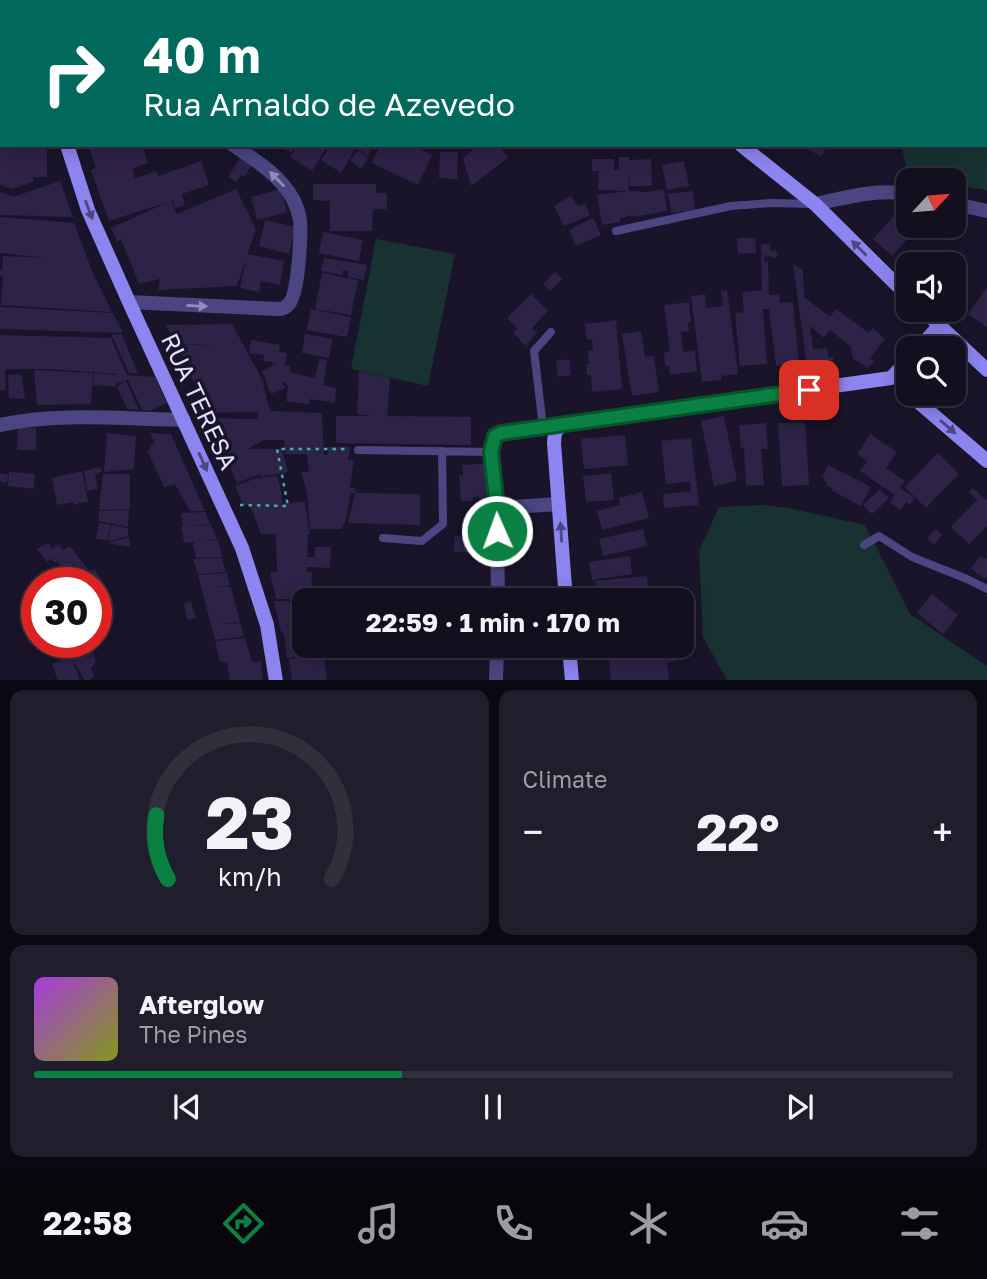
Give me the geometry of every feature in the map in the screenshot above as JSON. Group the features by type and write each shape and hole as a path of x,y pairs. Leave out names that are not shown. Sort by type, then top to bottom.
{"main road":[{"name":"RUA TERESA","path":"68,147 89,210 242,548 267,625 276,680"},
{"path":"744,147 815,204 896,284"},
{"path":"937,322 987,370"},
{"path":"930,336 940,325"},
{"path":"565,588 554,443 555,432 563,424 891,379 896,373"},
{"path":"891,379 896,383"},
{"path":"924,406 987,461"},
{"path":"570,658 572,680"}],"street":[{"path":"129,302 278,309 291,302 297,280 300,218 294,200 280,181 236,147"},
{"path":"815,204 867,194 896,192"},
{"path":"966,207 987,211"},
{"path":"0,425 73,417 184,420"},
{"path":"498,588 497,508 491,452 495,436 563,424"},
{"path":"497,508 559,504"},
{"path":"496,680 497,658"}],"lane":[{"path":"616,231 731,206 815,204"},
{"path":"543,427 534,351 551,332"},
{"path":"358,450 491,452"},
{"path":"383,538 422,541 443,524 442,451"},
{"path":"864,545 879,536 912,557 987,589"}],"path":[{"path":"222,505 288,506 277,449 358,450"}],"green space":[{"path":"901,147 987,147 987,190 966,187 966,168 907,168"},
{"path":"376,239 455,254 428,386 351,369"},
{"path":"765,505 865,525 910,614 987,666 987,680 727,680 703,637 699,551 719,507"}],"building":[{"path":"0,147 47,147 47,177 33,177 33,182 12,189 0,185"},
{"path":"89,147 143,147 148,163 132,169 135,178 157,171 158,176 201,161 209,185 182,194 185,205 175,208 173,200 171,201 177,214 236,189 256,229 237,286 158,290 160,279 139,284 121,239 117,241 111,228 168,202 109,221 91,170 96,168"},
{"path":"281,147 294,147 291,153"},
{"path":"296,147 327,147 312,171 290,157"},
{"path":"329,147 355,149 341,173 321,160"},
{"path":"356,147 373,147 368,156"},
{"path":"379,147 416,147 432,155 418,185 372,163"},
{"path":"476,147 500,147 508,158 471,186 463,158"},
{"path":"804,147 827,147 821,157"},
{"path":"358,150 368,158 361,169 350,160"},
{"path":"440,152 458,152 457,179 439,178"},
{"path":"619,157 629,157 629,160 651,159 652,186 630,186 629,168 629,191 598,190 599,171 592,171 592,159 614,159 614,170 619,170"},
{"path":"240,158 252,165 244,177 241,175 236,182 228,177"},
{"path":"684,161 689,186 667,190 662,165"},
{"path":"60,181 73,217 0,215 0,192 13,197"},
{"path":"313,184 376,184 376,193 387,193 387,209 373,209 372,231 330,231 330,201 313,200"},
{"path":"281,189 287,212 257,220 251,197"},
{"path":"664,189 667,211 633,215 620,218 620,222 602,225 597,195"},
{"path":"693,191 695,210 671,213 668,194"},
{"path":"571,196 578,206 585,203 590,215 564,226 554,206"},
{"path":"896,213 896,238 909,238 892,256 873,239"},
{"path":"0,217 74,223 92,271 112,312 1,305 3,277 0,276 0,270 3,256 46,258 0,253"},
{"path":"593,218 601,235 576,246 569,230"},
{"path":"265,220 296,227 289,254 259,246"},
{"path":"323,232 363,240 359,261 319,253"},
{"path":"737,238 755,238 756,253 738,254"},
{"path":"761,244 770,244 770,250 778,252 776,258 764,255 764,262 768,262 769,295 779,294 780,303 793,302 799,364 776,366 769,309 763,309 767,364 740,366 735,313 744,312 742,292 762,290"},
{"path":"247,254 284,261 280,285 261,281 259,292 240,288"},
{"path":"324,258 367,265 364,280 348,277 348,271 343,270 343,275 321,271"},
{"path":"793,264 803,270 804,297 830,317 836,309 869,333 873,328 885,339 870,358 874,361 868,368 853,359 851,347 830,330 824,338 810,326 813,349 827,348 828,357 833,357 834,366 829,367 830,377 809,381"},
{"path":"555,272 562,279 550,291 543,284"},
{"path":"322,273 358,280 351,315 315,309"},
{"path":"987,287 987,327 968,314"},
{"path":"727,290 738,374 721,376 722,380 702,382 691,296 705,294 706,308 723,306 721,291"},
{"path":"531,294 548,311 532,328 537,333 526,346 513,333 517,328 507,318"},
{"path":"689,302 691,323 688,323 689,331 681,332 683,352 695,350 697,371 670,375 669,366 665,366 664,352 670,351 664,305"},
{"path":"0,307 113,313 123,333 0,329"},
{"path":"311,309 351,317 347,337 307,330"},
{"path":"616,320 622,389 592,392 591,375 587,375 586,364 589,364 588,351 593,351 592,339 587,340 585,324"},
{"path":"232,324 265,385 270,411 322,413 324,454 328,455 328,447 350,447 348,460 354,460 350,488 355,488 355,493 350,493 342,529 310,529 307,492 301,472 309,472 307,454 285,454 284,440 264,440 247,449 282,449 288,472 261,477 260,474 237,483 209,418 258,419 258,412 207,413 177,345 212,344 176,344 166,325"},
{"path":"641,331 645,357 654,356 659,392 632,396 622,334"},
{"path":"111,334 122,335 138,374 129,373"},
{"path":"305,334 333,339 329,358 302,353"},
{"path":"0,335 111,338 127,375 155,377 167,403 150,411 142,410 128,380 131,378 116,384 116,387 93,385 94,373 117,374 5,369 6,390 0,390"},
{"path":"251,340 280,345 279,352 287,353 285,365 290,366 289,372 315,378 319,359 327,360 323,385 336,388 335,403 310,399 309,404 286,401 286,382 282,382 285,388 271,394 262,371 277,363 263,361 264,355 249,353"},
{"path":"569,359 571,375 558,377 556,361"},
{"path":"34,370 93,373 91,404 37,405"},
{"path":"359,371 390,378 387,416 471,417 471,445 336,443 336,416 373,416 357,414"},
{"path":"21,374 25,399 9,398 8,375"},
{"path":"126,381 139,410 127,409 117,387"},
{"path":"724,416 737,481 714,486 701,421"},
{"path":"805,422 809,485 782,486 778,423"},
{"path":"766,423 768,449 761,449 764,485 746,486 744,448 741,448 739,425"},
{"path":"18,428 36,428 36,450 17,450"},
{"path":"107,433 136,436 134,469 104,472"},
{"path":"150,433 171,434 205,511 190,511 175,484 164,487 147,450 155,443"},
{"path":"870,434 897,452 886,468 905,481 900,488 915,498 910,505 906,502 900,510 890,503 895,495 860,471 867,461 857,454"},
{"path":"625,435 628,465 584,469 581,439"},
{"path":"691,438 699,505 664,508 663,494 691,491 690,481 666,484 661,441"},
{"path":"938,453 959,474 926,508 905,487"},
{"path":"489,463 491,498 479,499 479,496 473,497 473,501 461,501 459,475 463,475 462,465"},
{"path":"828,465 871,487 861,506 826,485 825,478 822,477"},
{"path":"100,467 102,472 95,474 98,489 87,491 84,471"},
{"path":"82,471 88,501 74,505 73,502 57,505 52,478"},
{"path":"9,472 35,474 34,489 8,486"},
{"path":"0,473 8,475 7,483 0,481"},
{"path":"611,473 614,500 586,502 583,476"},
{"path":"103,474 130,474 130,509 99,510"},
{"path":"278,476 283,503 305,502 310,535 308,534 307,557 315,557 315,547 331,547 330,568 307,567 307,572 312,572 311,588 292,588 292,599 276,599 270,572 277,572 276,534 261,534 250,505 243,505 235,486 257,478"},
{"path":"973,488 987,501 987,526 969,544 951,527 977,500 969,492"},
{"path":"880,489 889,498 872,514 863,505"},
{"path":"642,492 649,518 602,530 597,511 620,505 619,498"},
{"path":"355,493 420,494 420,525 348,523"},
{"path":"129,510 128,527 99,521 99,511"},
{"path":"205,512 210,524 187,526 211,525 217,539 202,542 218,540 222,557 196,558 193,542 184,543 181,513"},
{"path":"99,523 111,525 107,540 96,539"},
{"path":"112,525 128,528 128,536 108,540"},
{"path":"643,529 647,546 603,556 599,539"},
{"path":"935,529 942,535 934,545 927,538"},
{"path":"455,536 481,537 481,553 454,552"},
{"path":"129,537 130,547 107,543 114,541"},
{"path":"48,543 52,549 59,545 63,550 70,546 86,567 75,567 73,564 70,567 60,567 57,561 55,563 51,559 47,562 37,549"},
{"path":"630,556 632,574 592,580 589,562"},
{"path":"980,556 987,559 985,579 971,569"},
{"path":"222,558 226,572 198,574 193,559"},
{"path":"227,573 230,586 215,587 231,587 240,622 219,624 241,623 244,636 215,640 198,575"},
{"path":"647,576 648,588 596,588 595,581"},
{"path":"932,594 958,615 943,634 917,613"},
{"path":"274,601 292,602 292,657 287,658 284,633 281,632"},
{"path":"191,602 196,618 187,620 184,603"},
{"path":"245,638 252,662 261,661 263,680 230,680 227,662 220,662 215,641"},
{"path":"72,658 87,658 81,661 95,658 96,662 91,668 94,676 84,680"},
{"path":"72,658 80,680 58,680 52,664"},
{"path":"324,658 327,680 292,680 289,659"},
{"path":"609,658 676,658 676,661 667,662 669,680 611,680"}],"route":[{"path":"497,531 491,452 495,436 501,433 809,390"}]}
